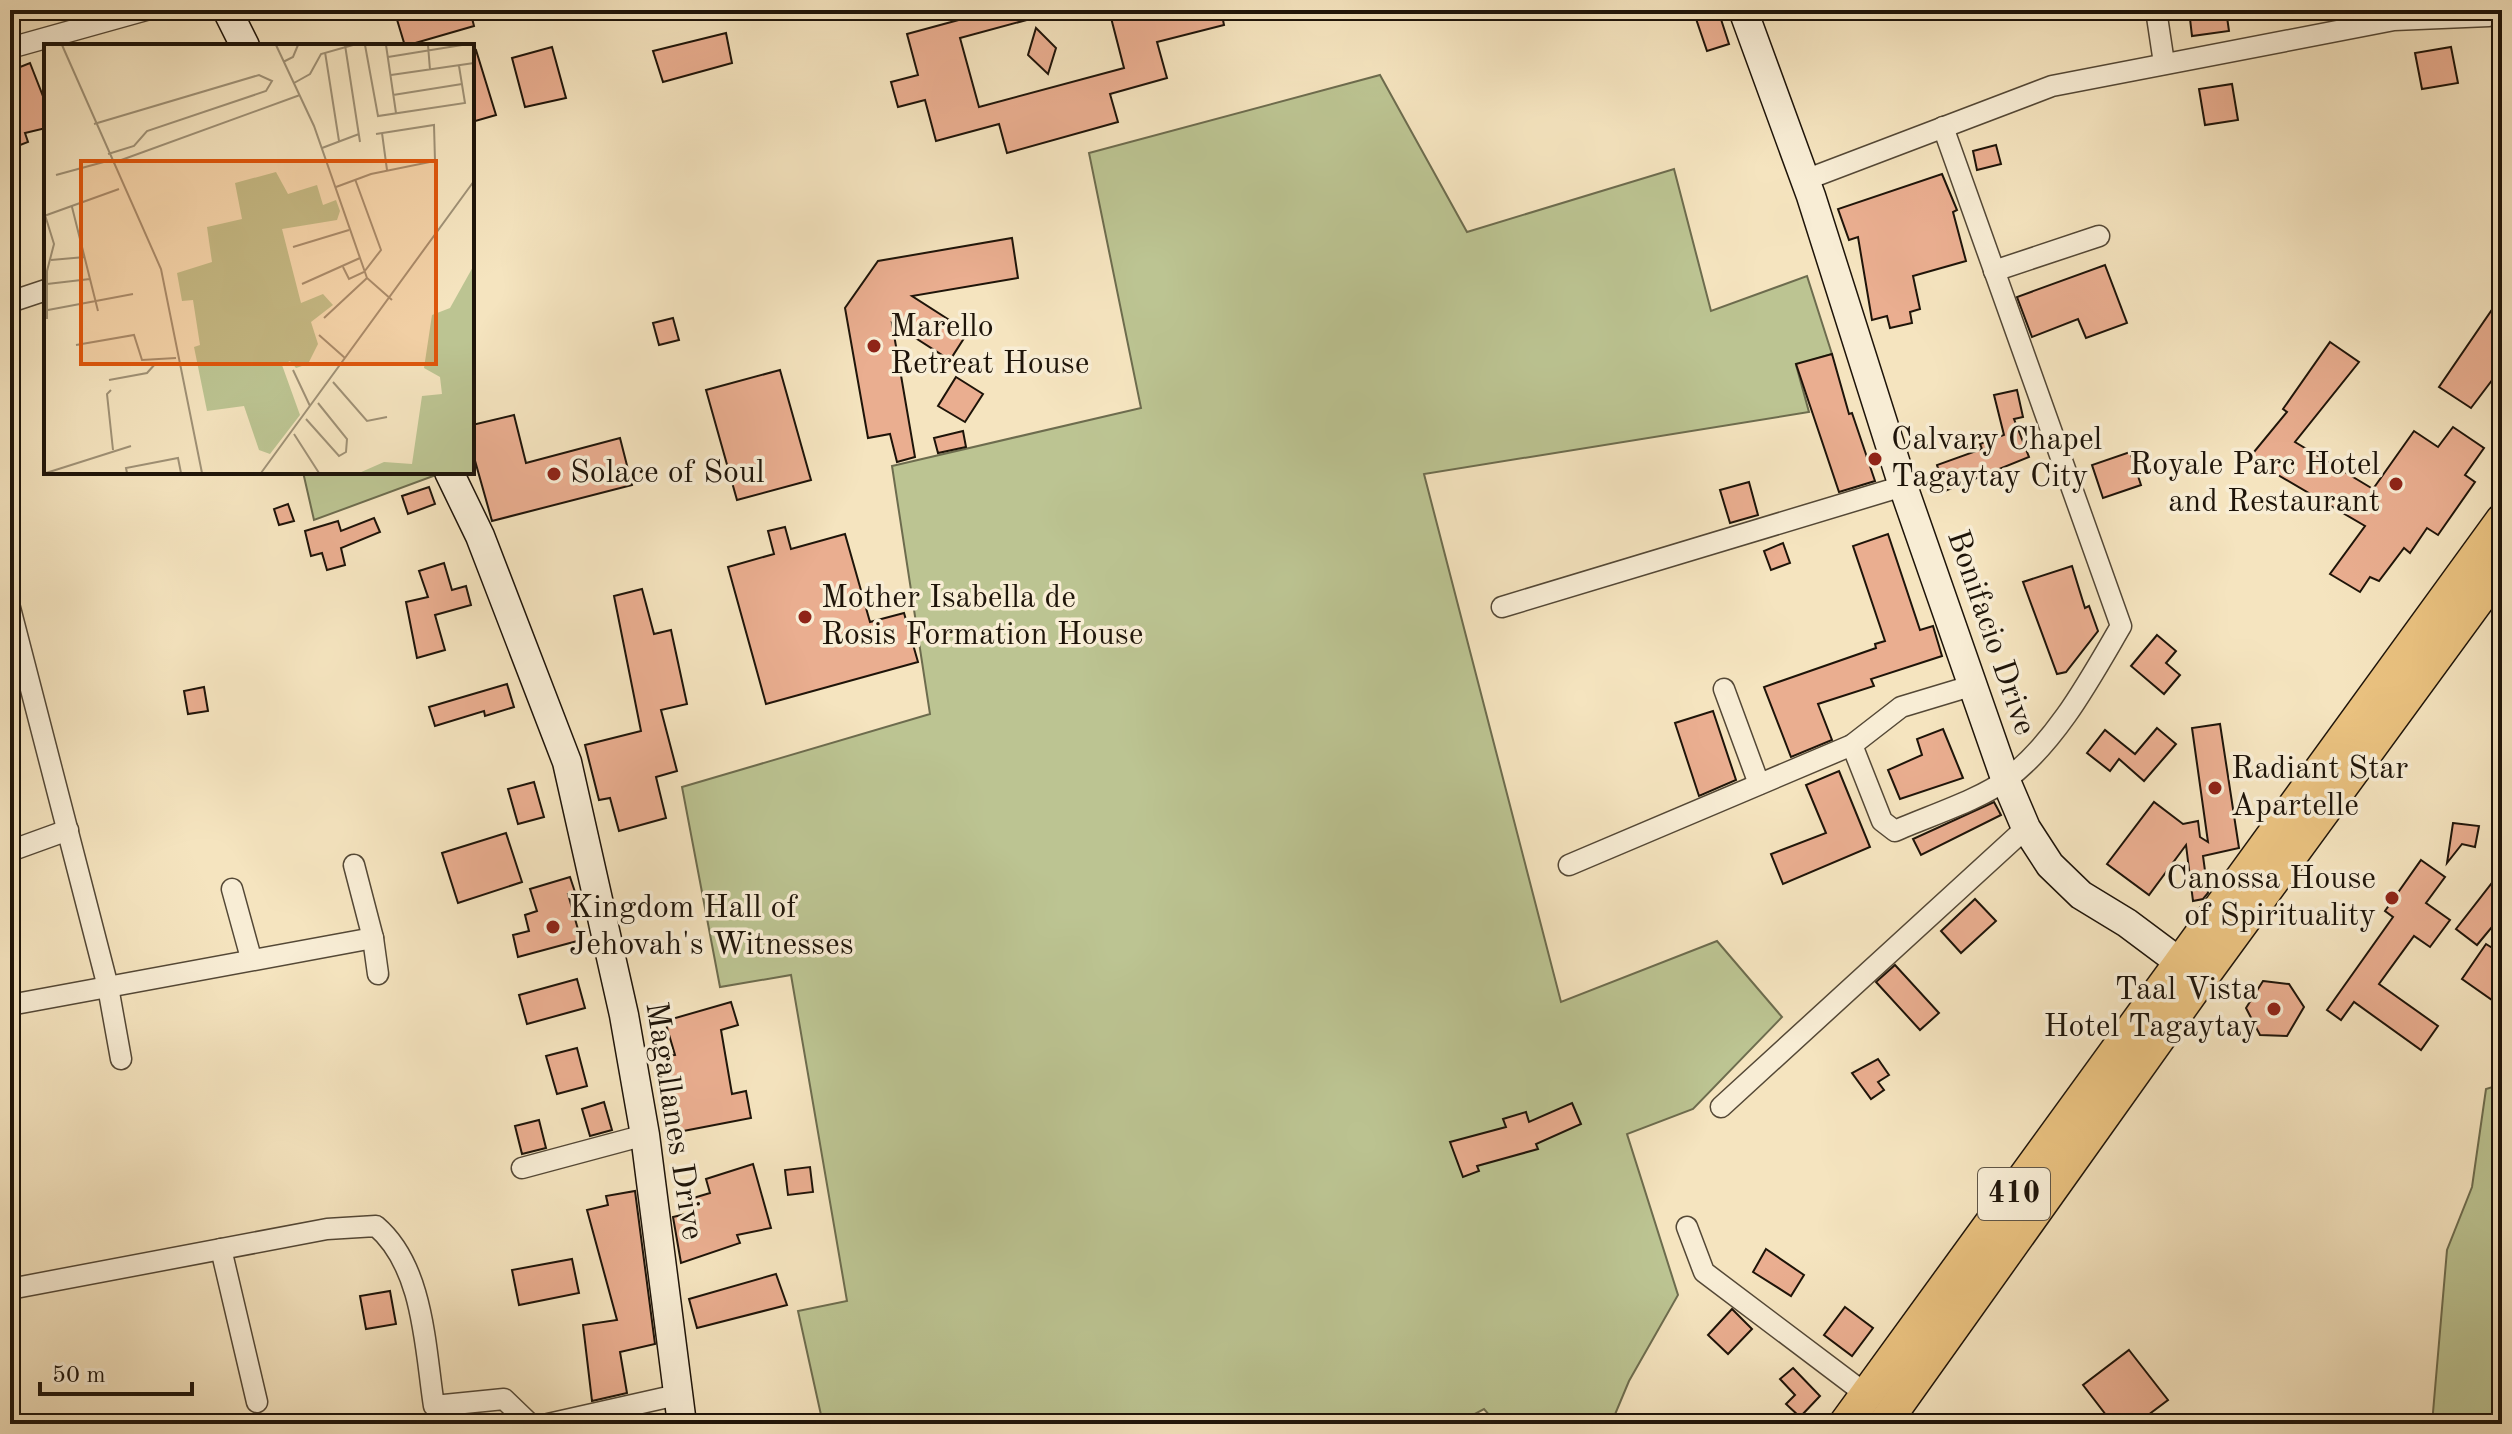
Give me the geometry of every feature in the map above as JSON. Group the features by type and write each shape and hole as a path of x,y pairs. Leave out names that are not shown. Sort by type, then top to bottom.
{"main road":[{"name":"410","path":"1884,1424 2502,520"},
{"name":"410","path":"1845,1424 2502,567"}],"street":[{"path":"10,48 146,10"},
{"name":"Bonifacio Drive","path":"1743,10 1805,180 1903,486 2006,781 2026,828 2050,865 2081,895 2191,971"},
{"path":"2156,10 2164,63"},
{"path":"1805,180 2052,86 2394,20 2489,16 2495,10"},
{"path":"230,11 244,44"},
{"path":"1852,745 1882,821 1895,831 2006,781 2041,747 2092,676 2121,626 1943,127"},
{"path":"1994,271 2099,236"},
{"path":"10,302 44,291"},
{"name":"Magallanes Drive","path":"450,474 480,536 567,762 612,957 645,1135 682,1424"},
{"path":"1502,607 1903,486"},
{"path":"10,608 19,680 68,830 108,987 121,1059"},
{"path":"1569,865 1852,745 1901,707 1974,685"},
{"path":"1724,689 1759,784"},
{"path":"1721,1107 2026,828"},
{"path":"10,851 68,830"},
{"path":"354,865 373,938 378,974"},
{"path":"232,889 251,958"},
{"path":"10,1005 251,958 373,938"},
{"path":"522,1168 645,1135"},
{"path":"10,1289 327,1229 376,1226 393,1240 407,1267 422,1326 434,1406 504,1399 530,1424"},
{"path":"1687,1227 1704,1272 1867,1395"},
{"path":"221,1249 257,1402"},
{"path":"548,1424 677,1395"}],"green space":[{"path":"1380,75 1467,232 1674,169 1711,311 1807,276 1832,354 1796,365 1809,412 1424,474 1561,1002 1717,941 1782,1017 1693,1109 1627,1134 1678,1295 1629,1381 1611,1424 1497,1424 1484,1409 1456,1424 823,1424 798,1311 847,1301 791,975 720,987 682,787 930,714 892,466 1141,408 1089,153"},
{"path":"303,474 436,475 314,520"},
{"path":"2502,1084 2502,1424 2432,1424 2447,1250 2472,1187 2486,1089"}],"building":[{"path":"407,10 470,10 474,26 404,44 395,13"},
{"path":"964,10 1044,10 1045,15 960,38 979,107 1124,68 1109,10 1221,10 1224,25 1157,42 1167,78 1110,94 1118,122 1007,153 999,124 936,141 925,100 898,107 891,82 918,75 907,34 966,18"},
{"path":"1693,10 1718,10 1729,44 1707,51"},
{"path":"2189,10 2226,10 2229,31 2192,36"},
{"path":"1036,28 1056,48 1048,74 1028,55"},
{"path":"726,33 732,63 663,82 653,51"},
{"path":"552,47 566,98 525,107 512,58"},
{"path":"2451,47 2458,83 2422,89 2415,53"},
{"path":"474,50 496,115 474,121"},
{"path":"30,63 44,99 44,128 25,133 28,142 10,149 10,71"},
{"path":"2232,84 2238,120 2205,125 2199,89"},
{"path":"1996,145 2001,164 1977,170 1973,151"},
{"path":"1942,174 1957,210 1953,212 1966,261 1913,276 1920,309 1910,312 1912,323 1890,328 1887,316 1872,320 1858,237 1849,240 1838,209"},
{"name":"Marello Retreat House","path":"1012,238 1018,278 912,296 968,332 950,360 892,323 915,457 897,462 890,434 868,438 845,308 878,261"},
{"path":"2105,265 2127,323 2086,338 2078,319 2032,337 2017,297"},
{"path":"2502,295 2502,367 2471,408 2439,387"},
{"path":"673,318 679,340 659,345 653,323"},
{"path":"2330,342 2359,362 2295,442 2373,489 2414,431 2438,447 2453,427 2484,448 2465,475 2475,482 2438,535 2427,528 2410,553 2404,548 2379,581 2370,577 2360,592 2330,574 2365,526 2249,458 2287,412 2283,409"},
{"path":"1832,354 1849,414 1852,413 1875,481 1839,492 1796,364"},
{"path":"780,370 811,480 737,500 706,390"},
{"path":"956,377 983,394 965,422 938,406"},
{"path":"2017,390 2023,417 2014,419 2029,457 1945,491 1937,465 1982,449 1980,444 2004,435 1994,395"},
{"name":"Solace of Soul","path":"514,415 526,463 620,438 632,485 492,521 474,457 474,425"},
{"path":"963,431 966,447 938,453 934,438"},
{"path":"2130,452 2141,485 2103,498 2092,465"},
{"path":"1749,482 1758,515 1730,523 1720,490"},
{"path":"429,487 435,504 408,514 402,496"},
{"path":"288,504 294,521 279,525 274,509"},
{"path":"374,518 380,532 341,548 345,565 327,570 322,553 311,556 305,531 338,521 341,531"},
{"name":"Mother Isabella de Rosis Formation House","path":"785,527 791,549 845,534 870,622 904,613 918,662 766,704 728,567 774,554 768,531"},
{"path":"1888,534 1920,630 1933,626 1942,656 1871,679 1874,686 1818,704 1832,740 1791,757 1764,687 1876,648 1875,644 1885,641 1853,546"},
{"path":"1783,543 1790,563 1771,570 1764,551"},
{"path":"444,563 452,590 466,586 471,605 435,615 445,650 417,658 406,602 428,597 419,571"},
{"path":"2072,566 2085,608 2089,606 2098,631 2066,672 2057,674 2023,582"},
{"path":"642,589 654,634 671,630 687,704 661,710 677,771 656,777 666,818 619,831 610,798 599,800 585,745 641,731 614,596"},
{"path":"2157,635 2176,651 2166,663 2180,675 2164,694 2131,666"},
{"path":"507,684 514,707 485,716 484,711 435,726 429,707"},
{"path":"204,687 208,711 188,714 184,691"},
{"path":"1713,711 1736,780 1699,796 1675,723"},
{"path":"2220,724 2239,848 2203,856 2208,893 2203,899 2193,901 2186,845 2149,895 2107,864 2154,802 2183,824 2198,821 2200,837 2208,842 2192,728"},
{"path":"2157,728 2176,744 2144,781 2119,759 2110,771 2087,753 2105,730 2135,754"},
{"path":"1943,729 1963,778 1900,799 1888,770 1922,755 1917,739"},
{"path":"1839,771 1870,847 1783,884 1771,854 1826,833 1806,785"},
{"path":"534,782 544,817 518,824 508,789"},
{"path":"1994,802 2001,815 1921,855 1913,839"},
{"path":"2453,823 2479,826 2475,847 2462,844 2447,863"},
{"path":"506,833 522,882 458,903 442,853"},
{"name":"Canossa House of Spirituality","path":"2421,860 2445,877 2426,903 2450,920 2430,947 2414,936 2379,984 2438,1026 2421,1050 2354,1002 2341,1020 2327,1010 2393,917 2385,911"},
{"path":"2502,870 2502,915 2477,945 2456,929"},
{"path":"570,877 575,892 568,894 581,940 518,957 513,935 529,931 525,915 537,911 530,889"},
{"path":"1975,899 1996,921 1961,953 1941,931"},
{"path":"2486,944 2502,954 2502,1007 2462,979"},
{"path":"1895,965 1939,1013 1920,1030 1876,982"},
{"path":"577,979 585,1008 527,1024 519,995"},
{"path":"2263,981 2289,984 2304,1007 2287,1036 2260,1035 2246,1008"},
{"path":"731,1002 738,1025 721,1030 732,1094 746,1091 751,1118 678,1132 671,1098 661,1099 655,1058 675,1055 665,1021"},
{"path":"577,1048 587,1086 557,1094 546,1056"},
{"path":"1878,1059 1889,1075 1878,1082 1884,1090 1871,1099 1852,1073"},
{"path":"604,1102 612,1130 590,1136 582,1109"},
{"path":"1572,1103 1581,1124 1536,1144 1538,1149 1477,1166 1479,1171 1463,1177 1450,1142 1506,1127 1503,1119 1526,1112 1529,1122"},
{"path":"539,1120 546,1148 522,1154 515,1126"},
{"path":"753,1164 771,1228 737,1235 740,1243 681,1263 673,1217 694,1212 690,1199 710,1193 706,1179"},
{"path":"810,1167 813,1192 788,1195 785,1170"},
{"path":"635,1191 655,1344 620,1352 627,1393 592,1401 583,1325 617,1320 587,1210 608,1205 606,1196"},
{"path":"1766,1249 1804,1275 1791,1296 1753,1272"},
{"path":"572,1259 579,1293 519,1305 512,1270"},
{"path":"776,1274 787,1305 697,1328 689,1299"},
{"path":"390,1291 396,1324 366,1329 360,1296"},
{"path":"1845,1307 1873,1328 1852,1356 1824,1335"},
{"path":"1732,1309 1752,1329 1728,1354 1708,1335"},
{"path":"2129,1350 2168,1400 2136,1424 2113,1424 2083,1385"},
{"path":"1793,1368 1820,1396 1800,1417 1786,1404 1795,1395 1780,1379"}],"place":[{"name":"Marello Retreat House","path":"874,346"},
{"name":"Calvary Chapel Tagaytay City","path":"1875,459"},
{"name":"Solace of Soul","path":"554,474"},
{"name":"Royale Parc Hotel and Restaurant","path":"2396,484"},
{"name":"Mother Isabella de Rosis Formation House","path":"805,617"},
{"name":"Radiant Star Apartelle","path":"2215,788"},
{"name":"Canossa House of Spirituality","path":"2392,898"},
{"name":"Kingdom Hall of Jehovah's Witnesses","path":"553,927"},
{"name":"Taal Vista Hotel Tagaytay","path":"2274,1009"}]}
